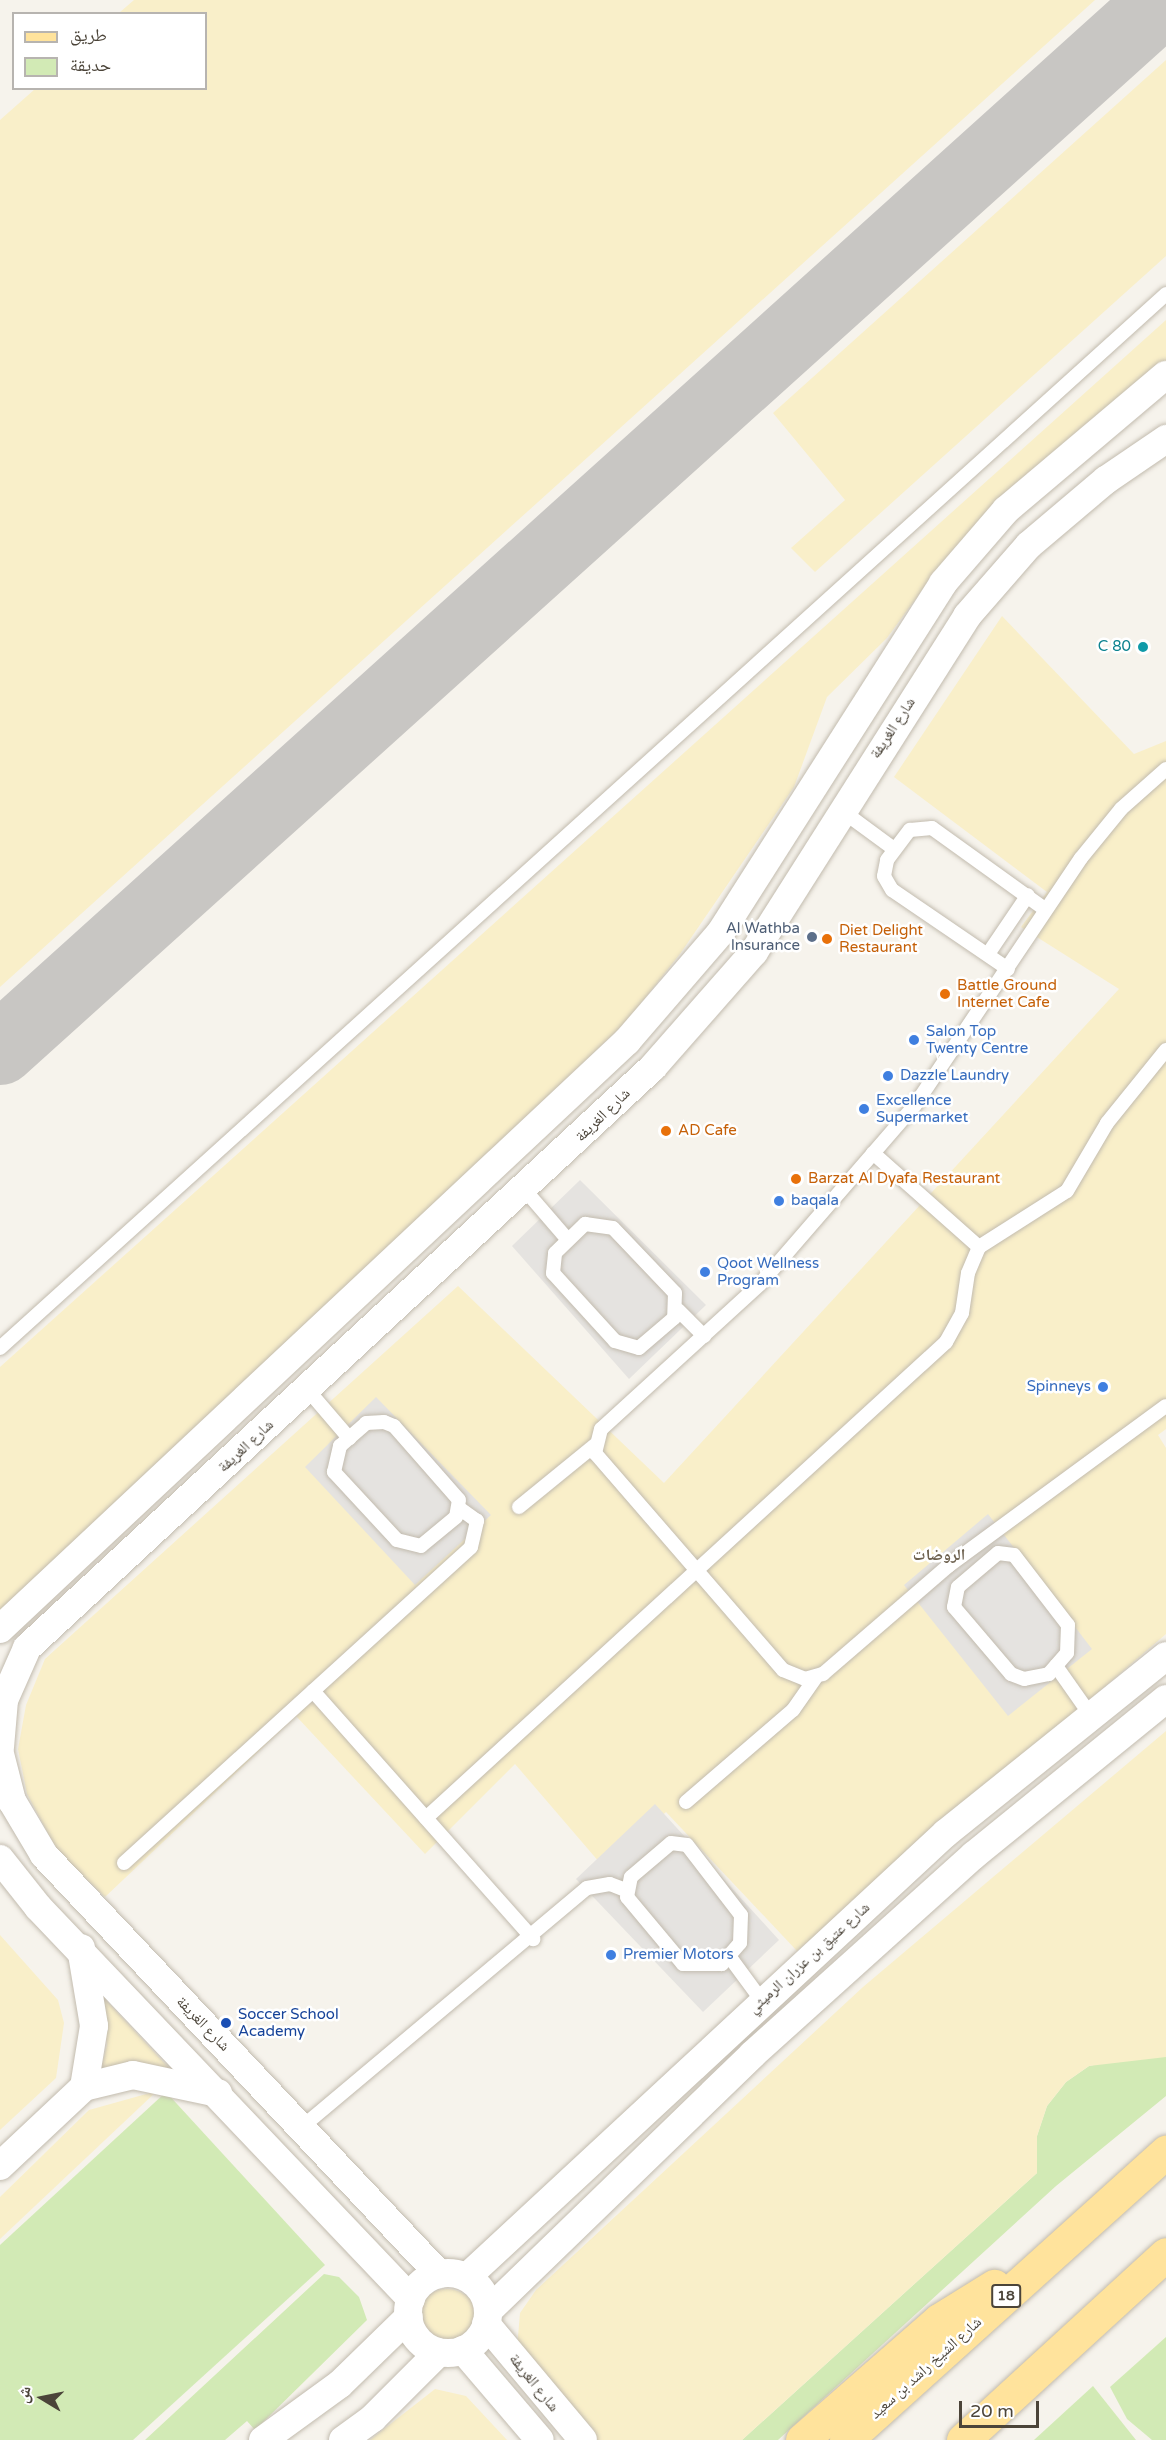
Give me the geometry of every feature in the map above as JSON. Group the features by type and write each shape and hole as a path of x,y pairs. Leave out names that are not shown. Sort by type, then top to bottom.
{"main road":[{"name":"شارع الشيخ راشد بن سعيد","path":"846,2440 1166,2152"},
{"path":"963,2440 1166,2254"},
{"path":"802,2440 939,2320 1049,2258"}],"street":[{"path":"0,1629 627,1041 721,932 943,583 1006,510 1166,375"},
{"name":"شارع الغريفة","path":"0,1747 4,1700 27,1648 653,1067 754,952 841,810 967,616 1029,545 1106,480 1166,439"},
{"name":"شارع عتيق بن عزران الرميثي","path":"453,2276 762,2001 946,1833 1089,1713 1166,1656"},
{"path":"343,2440 378,2414 451,2351 753,2054 974,1855 1166,1699"},
{"name":"شارع الغريفة","path":"0,1754 12,1801 44,1855 302,2127 453,2276"},
{"path":"0,1859 218,2094 410,2308 421,2342 451,2351 540,2440"},
{"path":"81,1948 94,2008 94,2045 84,2087"},
{"path":"0,2166 84,2087 133,2075 218,2094"},
{"path":"263,2440 340,2384 410,2308 422,2283 453,2276 482,2292 487,2317"},
{"name":"شارع الغريفة","path":"487,2317 583,2440"}],"lane":[{"path":"0,1348 1166,294"},
{"path":"519,1507 595,1445 607,1423 760,1284 915,1105 1100,833 1166,769"},
{"path":"841,810 894,849"},
{"path":"1008,969 892,890 884,867 894,849 910,830 932,828 1046,910"},
{"path":"988,954 1028,895"},
{"path":"426,1818 693,1569 946,1342 962,1313 968,1273 979,1247 1067,1191 1107,1123 1166,1050"},
{"path":"873,1154 979,1247"},
{"path":"524,1189 568,1240"},
{"path":"678,1310 654,1339 639,1348 623,1347 553,1273 552,1258 585,1224 613,1228 675,1293 678,1310 704,1336"},
{"path":"308,1389 349,1438"},
{"path":"686,1802 793,1710 815,1678 990,1535 1166,1406"},
{"path":"124,1863 471,1547 477,1521 459,1509 456,1492 394,1426 366,1423 336,1451 334,1472 404,1545 421,1546 436,1537 459,1509"},
{"path":"595,1445 602,1467 783,1670 815,1678"},
{"path":"990,1535 1004,1552 1014,1555 1068,1625 1070,1644 1056,1666 1037,1678 1011,1674 954,1607 958,1587 1004,1552"},
{"path":"1056,1666 1089,1713"},
{"path":"313,1691 533,1939"},
{"path":"302,2127 533,1939 587,1888 610,1884 626,1890 683,1964 709,1967 729,1956 742,1934 741,1915 687,1845 671,1843 631,1877 626,1890"},
{"path":"729,1956 762,2001"}],"green space":[{"path":"1133,2057 1166,2057 1166,2096 1056,2186 778,2440 742,2440 1037,2173 1037,2136 1047,2106 1066,2082 1089,2066"},
{"path":"166,2092 325,2265 133,2440 0,2440 0,2245"},
{"path":"324,2274 339,2277 359,2297 367,2320 255,2430 247,2421 225,2440 145,2440"},
{"path":"1166,2337 1166,2440 1152,2440 1127,2419 1110,2387"},
{"path":"1093,2386 1136,2440 1034,2440"}],"sand":[{"path":"134,0 1095,0 0,987 0,120 34,90 207,90 207,12 120,12"},
{"path":"1166,60 1166,256 815,572 791,548 845,500 773,413"},
{"path":"1166,320 1166,369 936,571 887,638 827,697 794,787 680,954 626,1022 0,1615 0,1367"},
{"path":"1002,616 1134,754 1166,741 1166,1429 1158,1435 1166,1448 1166,1634 797,1951 666,1812 606,1870 515,1764 425,1854 296,1716 105,1897 57,1850 27,1794 18,1749 26,1705 45,1659 458,1286 664,1483 1119,989 1021,927 1047,892 894,777"},
{"path":"1166,1731 1166,2057 1089,2066 1066,2082 1047,2106 1037,2136 1037,2173 742,2440 582,2440 593,2429 517,2348 520,2313 536,2290 863,1987"},
{"path":"0,1935 58,2000 64,2023 56,2078 0,2130"},
{"path":"100,1994 170,2069 98,2081 107,2045"},
{"path":"157,2091 0,2239 0,2197 89,2110"},
{"path":"447,2289 465,2295 473,2303 479,2321 473,2339 465,2347 447,2353 429,2347 421,2339 415,2321 421,2303 429,2295"},
{"path":"435,2389 466,2396 507,2440 370,2440"}],"shaded area":[{"path":"580,1180 706,1305 629,1379 512,1246"},
{"path":"376,1397 491,1515 415,1585 305,1467"},
{"path":"988,1514 1092,1649 1008,1716 904,1585"},
{"path":"655,1804 779,1940 703,2012 576,1879"}],"taxiway":[{"path":"0,1049 1164,0"}],"place":[{"name":"C 80","path":"1143,647"},
{"name":"Al Wathba Insurance","path":"812,937"},
{"name":"Diet Delight Restaurant","path":"827,939"},
{"name":"Battle Ground Internet Cafe","path":"945,994"},
{"name":"Salon Top Twenty Centre","path":"914,1040"},
{"name":"Dazzle Laundry","path":"888,1076"},
{"name":"Excellence Supermarket","path":"864,1109"},
{"name":"AD Cafe","path":"666,1131"},
{"name":"Barzat Al Dyafa Restaurant","path":"796,1179"},
{"name":"baqala","path":"779,1201"},
{"name":"Qoot Wellness Program","path":"705,1272"},
{"name":"Spinneys","path":"1103,1387"},
{"name":"Premier Motors","path":"611,1955"},
{"name":"Soccer School Academy","path":"226,2023"}],"district":[{"name":"الروضات","path":"939,1555"}]}
